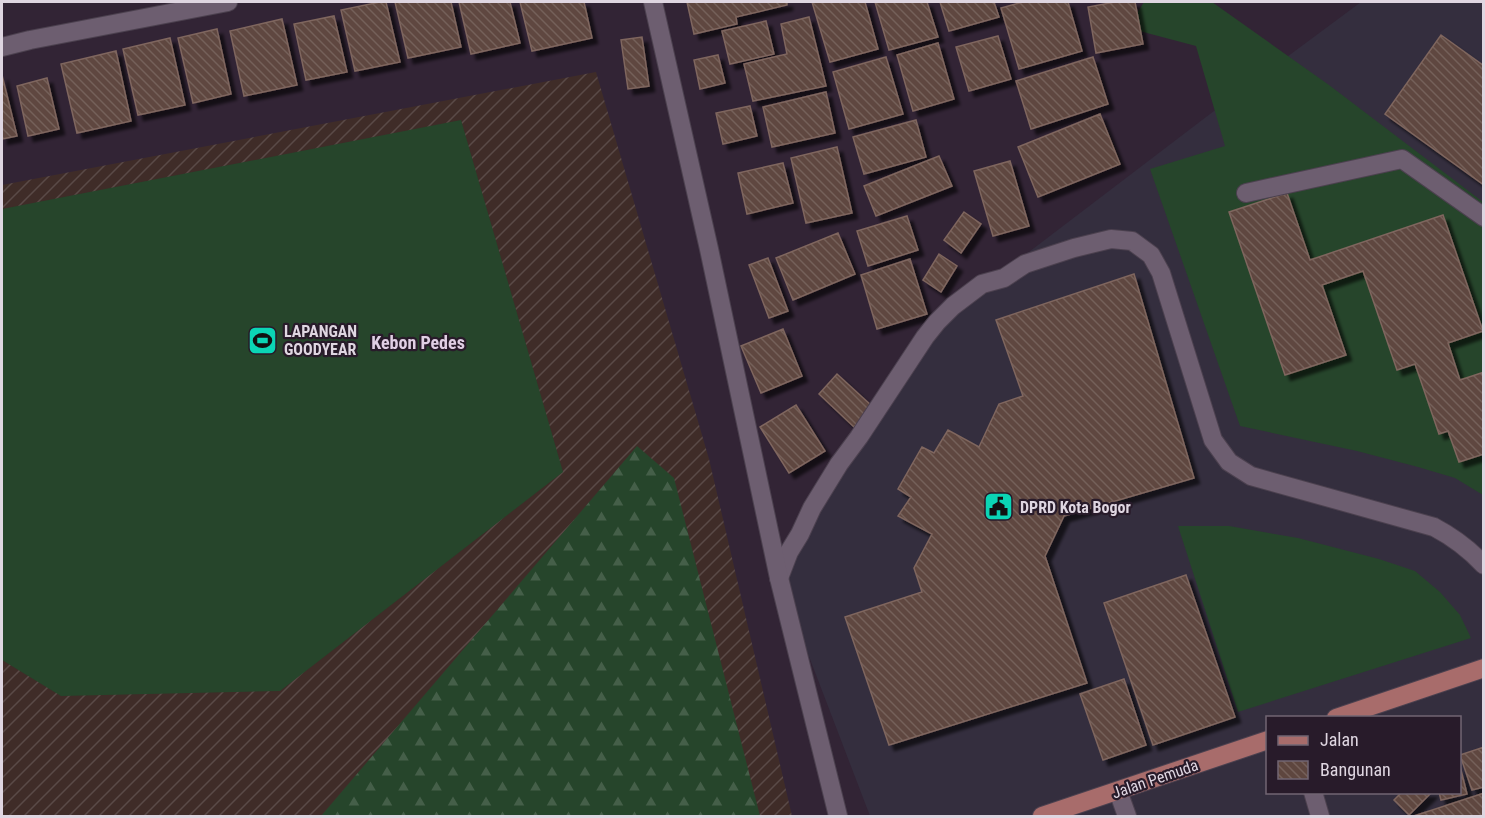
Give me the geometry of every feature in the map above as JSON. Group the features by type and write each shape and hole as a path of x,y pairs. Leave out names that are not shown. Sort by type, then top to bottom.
{"main road":[{"path":"1339,716 1484,668"},
{"name":"Jalan Pemuda","path":"1042,816 1266,741"}],"street":[{"path":"2,47 30,39 228,2"},
{"path":"653,2 709,249 778,578 838,816"},
{"path":"1246,193 1402,159 1484,217"},
{"path":"778,578 812,508 839,464 937,322 953,306 982,284 1004,278 1025,264 1074,248 1111,240 1132,241 1151,255 1161,273 1213,440 1229,462 1251,476 1434,527 1463,545 1484,565"},
{"path":"1118,791 1127,816"},
{"path":"1314,794 1320,816"}],"shaded area":[{"path":"1361,2 1483,2 1483,816 870,816 779,578 937,322"},
{"path":"596,72 709,459 792,816 2,816 2,185"}],"green space":[{"path":"1144,2 1212,2 1329,85 1483,202 1483,495 1455,478 1418,467 1357,451 1240,426 1150,169 1225,146 1196,46 1128,28"},
{"name":"LAPANGAN GOODYEAR","path":"461,120 563,472 280,691 61,696 2,660 2,209"},
{"path":"637,446 674,478 760,816 321,816"},
{"path":"1178,526 1229,526 1298,538 1415,571 1440,592 1460,615 1471,638 1238,712"}],"building":[{"path":"386,2 400,62 355,71 341,10"},
{"path":"395,2 451,2 461,47 408,58"},
{"path":"459,2 510,2 520,43 471,54"},
{"path":"520,2 584,2 592,38 532,51"},
{"path":"687,2 787,2 787,5 736,17 737,24 694,34"},
{"path":"812,2 865,2 878,49 830,62"},
{"path":"875,2 927,2 938,37 889,50"},
{"path":"940,2 994,2 999,17 949,31"},
{"path":"1023,2 1068,2 1082,51 1019,69 1001,8"},
{"path":"1115,2 1135,2 1143,44 1096,53 1088,7"},
{"path":"334,16 347,72 306,80 294,24"},
{"path":"809,17 826,86 753,101 744,64 787,54 781,24"},
{"path":"282,19 297,85 244,96 230,31"},
{"path":"766,21 774,54 730,64 722,31"},
{"path":"217,29 231,94 193,103 178,38"},
{"path":"1441,35 1484,66 1484,185 1385,114"},
{"path":"998,36 1011,79 969,91 956,47"},
{"path":"642,37 649,86 628,89 621,40"},
{"path":"170,38 185,105 138,115 123,49"},
{"path":"938,43 954,99 913,111 897,55"},
{"path":"116,51 131,121 77,133 61,64"},
{"path":"718,55 725,83 700,89 694,60"},
{"path":"886,57 903,114 849,129 833,72"},
{"path":"1093,57 1108,104 1031,129 1016,81"},
{"path":"2,75 17,136 2,139"},
{"path":"47,78 59,129 28,136 17,86"},
{"path":"826,92 835,133 772,147 763,107"},
{"path":"750,106 757,136 723,144 716,113"},
{"path":"1100,114 1120,164 1038,197 1018,147"},
{"path":"916,120 926,157 864,174 853,137"},
{"path":"837,147 852,213 806,223 791,158"},
{"path":"939,156 952,186 876,216 864,186"},
{"path":"1010,161 1029,226 993,236 974,171"},
{"path":"783,163 793,203 747,214 738,173"},
{"path":"1287,193 1310,260 1443,215 1483,331 1448,343 1460,380 1484,372 1484,454 1459,462 1448,431 1439,434 1415,364 1397,370 1363,271 1322,285 1346,355 1285,375 1229,212"},
{"path":"964,212 981,224 961,253 944,240"},
{"path":"907,216 918,250 868,266 857,231"},
{"path":"838,233 855,274 793,300 776,258"},
{"path":"939,254 957,266 941,292 923,280"},
{"path":"768,258 788,311 769,318 749,265"},
{"path":"910,259 927,314 877,329 861,275"},
{"name":"DPRD Kota Bogor","path":"1134,274 1194,478 1064,516 1045,556 1087,683 889,745 845,617 922,592 914,568 932,534 898,516 911,497 898,489 922,447 934,453 948,430 979,447 999,404 1023,396 996,320"},
{"path":"783,329 802,376 761,393 741,346"},
{"path":"837,374 873,407 854,427 819,394"},
{"path":"796,405 825,451 789,473 760,427"},
{"path":"1186,575 1235,717 1153,745 1104,603"},
{"path":"1124,679 1146,745 1103,760 1080,694"},
{"path":"1484,747 1484,787 1472,790 1461,755"},
{"path":"1461,770 1467,794 1441,800 1440,794 1461,794"},
{"path":"1484,793 1484,816 1414,816"},
{"path":"1400,794 1430,794 1409,815 1394,800"}],"place":[{"name":"LAPANGAN GOODYEAR","path":"263,340"},
{"name":"DPRD Kota Bogor","path":"999,507"}],"district":[{"name":"Kebon Pedes","path":"418,342"}]}
